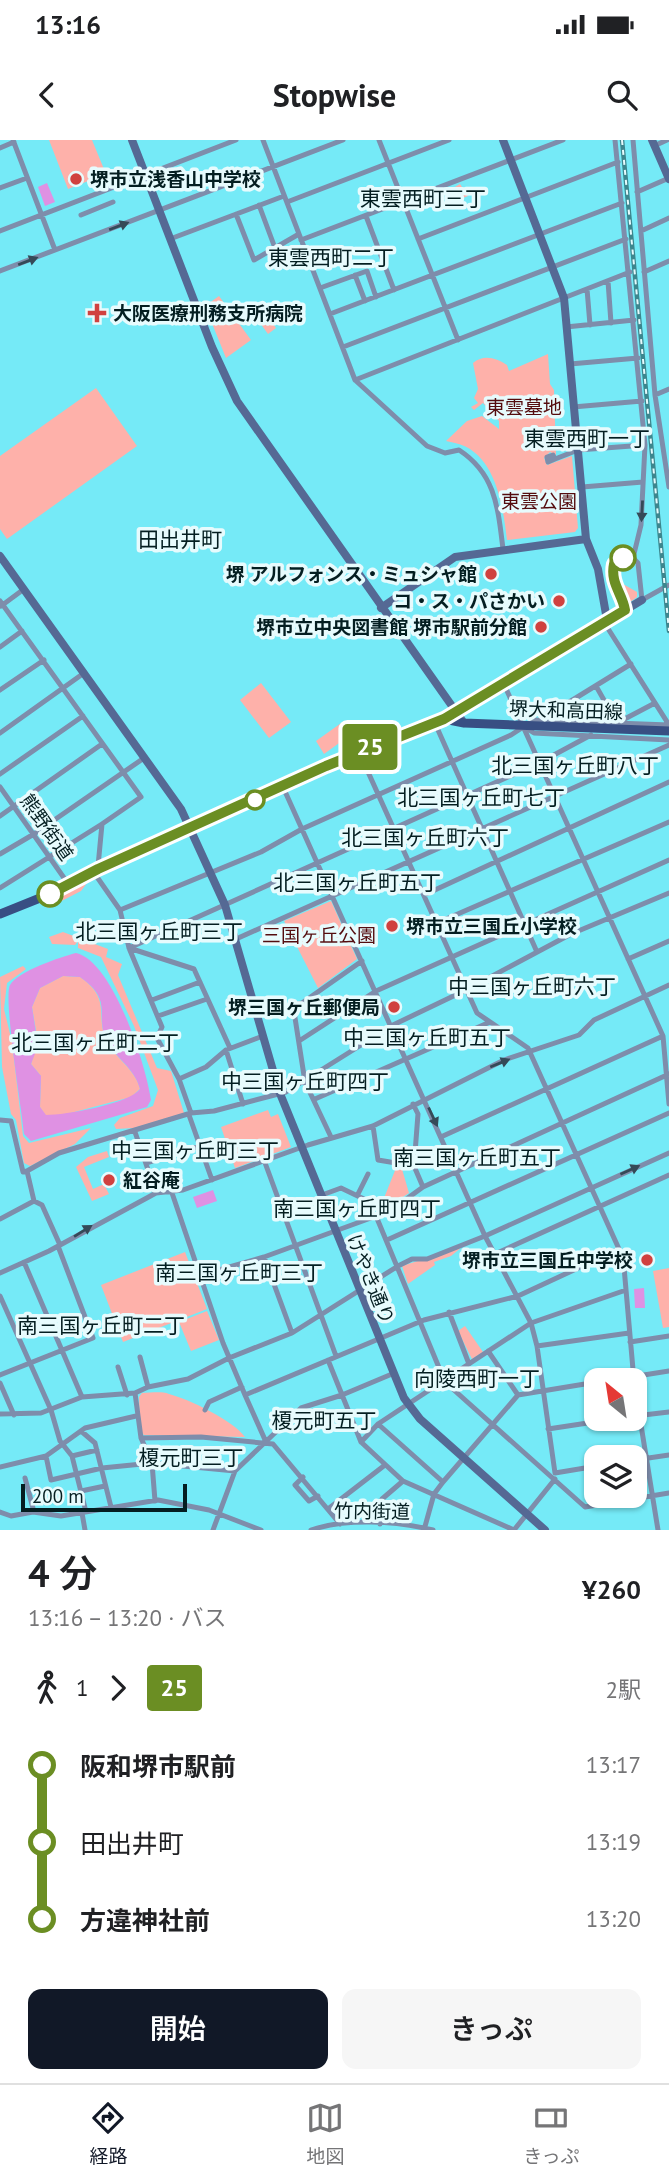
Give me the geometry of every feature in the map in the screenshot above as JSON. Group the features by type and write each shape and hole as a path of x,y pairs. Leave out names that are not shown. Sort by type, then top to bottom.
{"main road":[{"name":"堺大和高田線","path":"439,720 669,731"},
{"path":"0,914 359,752 439,720"}],"street":[{"path":"132,140 237,401 464,723"},
{"path":"0,231 236,140"},
{"path":"263,140 355,380 427,446 445,453 459,450 478,466 494,492 503,549"},
{"path":"0,271 343,140"},
{"path":"379,140 458,340"},
{"path":"170,239 259,205 286,199 449,140"},
{"path":"503,140 564,298 586,539 598,569 607,627 669,725"},
{"path":"236,214 254,260 300,237 366,216 563,140"},
{"path":"615,140 645,444 641,525 634,558"},
{"path":"633,140 655,395 669,487"},
{"path":"637,192 669,178 653,143 667,140"},
{"path":"0,148 13,141 55,250"},
{"path":"418,239 618,162"},
{"path":"0,188 27,178"},
{"path":"92,196 97,209"},
{"path":"80,215 113,202"},
{"path":"330,314 622,203"},
{"path":"259,205 275,248"},
{"path":"366,216 394,290"},
{"path":"641,231 669,218"},
{"path":"343,347 626,239"},
{"path":"644,272 669,261"},
{"path":"320,288 367,271 376,297"},
{"path":"355,380 630,272"},
{"path":"355,275 365,301"},
{"path":"608,281 611,323"},
{"path":"587,289 590,325"},
{"path":"566,327 634,320"},
{"path":"570,364 638,358"},
{"path":"655,395 669,388"},
{"path":"573,407 642,401"},
{"path":"660,435 669,431"},
{"path":"555,459 578,450 645,444"},
{"path":"582,488 643,482"},
{"path":"381,608 455,557 586,539"},
{"name":"けやき通り","path":"0,555 181,809 225,905 281,1095 392,1374 409,1406 545,1530"},
{"path":"625,610 623,599 615,591 612,569 614,564 623,558 634,558"},
{"path":"634,558 638,563 642,600"},
{"path":"537,952 451,762 439,720 669,585"},
{"path":"0,888 51,859 141,797 64,687 1,604 24,589"},
{"path":"0,647 22,631"},
{"path":"0,690 44,660"},
{"path":"120,910 261,852 302,829 540,720 631,664"},
{"path":"0,733 84,673"},
{"path":"503,682 663,1036 669,1104"},
{"path":"596,686 620,727"},
{"path":"620,727 655,703"},
{"path":"0,774 83,716"},
{"path":"540,720 620,727 669,725"},
{"path":"523,726 534,733 669,740"},
{"path":"129,947 540,763 591,735"},
{"path":"0,816 102,744"},
{"path":"236,939 669,745"},
{"path":"359,752 477,1013 531,1053 619,1248 626,1290 633,1368"},
{"path":"0,854 34,834 144,758"},
{"path":"424,895 669,782"},
{"name":"熊野街道","path":"0,787 69,885"},
{"path":"283,787 409,1060 485,1236 531,1323 537,1346 555,1476"},
{"path":"436,923 669,822"},
{"path":"102,824 97,877 120,910 129,947 162,1029 158,1038 179,1079 212,1180"},
{"path":"299,1041 376,991 669,860"},
{"path":"0,1121 11,1121 23,1172 59,1153 190,1114 281,1095 393,1025 571,934 611,920 669,893"},
{"path":"628,959 669,941"},
{"path":"129,947 194,969 228,1049 243,1104"},
{"path":"257,1013 302,1003 362,961"},
{"path":"152,1000 200,982"},
{"path":"0,1273 156,1193 212,1180 331,1137 373,1126 504,1060 579,1035 594,1020 669,985"},
{"path":"158,1016 207,999"},
{"path":"293,1005 305,1082 331,1137"},
{"path":"315,1099 409,1060 490,1022"},
{"path":"179,1079 206,1068 228,1049 263,1036"},
{"path":"443,1136 663,1036"},
{"path":"201,1275 264,1257 390,1211 423,1187 668,1074"},
{"path":"413,1104 418,1114 414,1166 423,1187"},
{"path":"387,1240 669,1114"},
{"path":"373,1126 378,1160 414,1166"},
{"path":"135,1132 156,1193"},
{"path":"146,1163 200,1146"},
{"path":"0,1414 51,1410 82,1397 135,1394 148,1387 188,1379 229,1358 292,1332 412,1259 427,1259 485,1236 669,1153"},
{"path":"264,1160 336,1356"},
{"path":"27,1171 34,1201"},
{"path":"358,1194 368,1174"},
{"path":"495,1254 669,1175"},
{"path":"322,1195 341,1188 390,1211"},
{"path":"171,1190 229,1358 266,1442"},
{"path":"0,1219 34,1201"},
{"path":"0,1375 93,1338 43,1205 34,1201"},
{"path":"376,1216 444,1382 555,1476 584,1507 669,1493"},
{"path":"245,1395 421,1322 449,1312 518,1296 619,1248"},
{"path":"264,1257 292,1332"},
{"path":"24,1262 82,1397"},
{"path":"362,1442 378,1424 531,1323 626,1290"},
{"path":"0,1296 51,1410 63,1446 72,1456 85,1530"},
{"path":"449,1312 470,1364"},
{"path":"537,1346 629,1333"},
{"path":"630,1342 669,1336"},
{"path":"488,1351 518,1395"},
{"path":"140,1357 148,1387"},
{"path":"328,1360 362,1442 385,1465 403,1481 514,1530 555,1476 584,1469"},
{"path":"118,1367 127,1395"},
{"path":"648,1375 669,1371"},
{"path":"213,1530 235,1471 301,1408 342,1395 392,1374"},
{"path":"0,1383 14,1415"},
{"path":"424,1529 434,1494 518,1395 584,1384"},
{"path":"205,1410 209,1402 242,1387"},
{"path":"135,1394 141,1438 152,1463 155,1500"},
{"path":"648,1415 669,1412"},
{"path":"0,1467 46,1456 81,1431 136,1416"},
{"path":"378,1424 443,1482"},
{"path":"548,1429 584,1424"},
{"path":"81,1431 95,1443 111,1507"},
{"path":"141,1438 201,1437 272,1444 303,1477 340,1524"},
{"path":"72,1456 97,1450"},
{"path":"658,1530 647,1458 669,1455"},
{"path":"46,1456 51,1480 102,1468 152,1463 235,1471"},
{"path":"328,1509 385,1465"},
{"path":"303,1477 295,1485 309,1501 318,1496"},
{"path":"25,1478 34,1512"},
{"path":"380,1524 382,1499 403,1481"},
{"path":"80,1491 105,1486"},
{"path":"0,1512 11,1516 34,1512 61,1516 155,1500 186,1504 261,1530"},
{"name":"竹内街道","path":"311,1530 340,1524 380,1524 433,1530"}],"green space":[{"path":"49,140 92,140 106,174 68,189"},
{"path":"460,184 468,196 453,202 448,191"},
{"path":"219,296 251,340 226,358 205,306"},
{"path":"263,310 276,328 268,334 255,316"},
{"path":"548,354 550,384 554,390 556,455 550,452 544,458 547,465 572,456 578,528 575,532 507,540 500,497 488,469 480,457 469,448 446,441 467,421 482,416 499,429 499,421 483,403 474,410 471,407 478,403 474,398 478,389 473,363 486,358 494,359 507,365 509,371"},
{"path":"96,388 137,446 7,539 0,529 0,456"},
{"path":"617,567 623,584 637,592 637,597 629,603 619,589"},
{"path":"261,683 291,722 269,738 240,700"},
{"path":"344,721 353,733 324,754 316,741"},
{"path":"87,883 81,891 48,908 45,903"},
{"name":"三国ヶ丘公園","path":"331,901 357,959 318,988 284,921"},
{"path":"63,932 108,949 106,957 122,964 118,975 157,1068 171,1071 184,1113 134,1128 116,1129 114,1125 120,1118 153,1106 158,1090 134,1026 101,957 78,948 78,941 75,945 52,944 49,937"},
{"path":"23,966 26,969 7,983 4,1009 12,1042 23,1136 29,1143 91,1128 75,1144 30,1166 24,1163 2,1067 0,977"},
{"path":"63,976 80,977 96,993 106,1039 134,1075 140,1089 131,1097 63,1115 46,1116 40,1107 41,1076 31,1064 38,1042 32,1007 40,988"},
{"path":"268,1110 271,1117 278,1114 291,1147 235,1168 221,1127"},
{"path":"107,1151 109,1157 84,1167 93,1189 104,1184 109,1194 92,1201 76,1167 88,1157"},
{"path":"396,1168 402,1169 409,1193 389,1206 382,1203"},
{"path":"462,1247 451,1256 434,1262 435,1265 408,1284 402,1266"},
{"path":"185,1252 207,1309 123,1342 101,1285"},
{"path":"669,1268 669,1327 663,1328 653,1271"},
{"path":"207,1311 219,1340 191,1351 179,1322"},
{"path":"465,1326 483,1352 472,1359 458,1331"},
{"path":"142,1393 166,1393 188,1401 210,1411 245,1437 144,1435 140,1431 139,1397"}],"shaded area":[{"path":"47,183 55,202 45,206 38,187"},
{"path":"76,953 90,960 103,974 115,994 135,1040 151,1100 147,1107 31,1141 24,1134 9,1010 10,985 30,970","holes":["63,976 80,977 97,993 106,1039 134,1075 140,1089 110,1104 46,1115 40,1107 41,1076 31,1064 38,1046 32,1007 40,988"]},
{"path":"213,1190 217,1201 197,1208 193,1197"},
{"path":"644,1288 645,1308 635,1308 634,1289"}],"railway":[{"path":"622,140 669,631"}],"bus line":[{"name":"25","path":"50,894 98,869 190,830 326,766 444,719 625,610 623,599 615,591 612,569 614,564 623,558"}],"place":[{"name":"堺市立浅香山中学校","path":"76,179"},
{"name":"大阪医療刑務支所病院","path":"97,313"},
{"name":"堺 アルフォンス・ミュシャ館","path":"491,574"},
{"name":"コ・ス・パさかい","path":"559,601"},
{"name":"堺市立中央図書館 堺市駅前分館","path":"541,627"},
{"name":"堺市立三国丘小学校","path":"392,926"},
{"name":"堺三国ヶ丘郵便局","path":"394,1007"},
{"name":"紅谷庵","path":"109,1180"},
{"name":"堺市立三国丘中学校","path":"647,1260"}],"district":[{"name":"東雲西町三丁","path":"423,198"},
{"name":"東雲西町二丁","path":"331,257"},
{"name":"東雲西町一丁","path":"587,438"},
{"name":"田出井町","path":"180,539"},
{"name":"北三国ヶ丘町八丁","path":"575,765"},
{"name":"北三国ヶ丘町七丁","path":"481,797"},
{"name":"北三国ヶ丘町六丁","path":"425,837"},
{"name":"北三国ヶ丘町五丁","path":"357,882"},
{"name":"北三国ヶ丘町三丁","path":"159,931"},
{"name":"中三国ヶ丘町六丁","path":"532,986"},
{"name":"中三国ヶ丘町五丁","path":"427,1037"},
{"name":"北三国ヶ丘町二丁","path":"95,1042"},
{"name":"中三国ヶ丘町四丁","path":"305,1081"},
{"name":"中三国ヶ丘町三丁","path":"195,1150"},
{"name":"南三国ヶ丘町五丁","path":"477,1157"},
{"name":"南三国ヶ丘町四丁","path":"357,1208"},
{"name":"南三国ヶ丘町三丁","path":"239,1272"},
{"name":"南三国ヶ丘町二丁","path":"101,1325"},
{"name":"向陵西町一丁","path":"477,1378"},
{"name":"榎元町五丁","path":"324,1420"},
{"name":"榎元町三丁","path":"191,1457"}],"park label":[{"name":"東雲墓地","path":"524,407"},
{"name":"東雲公園","path":"539,501"}]}
